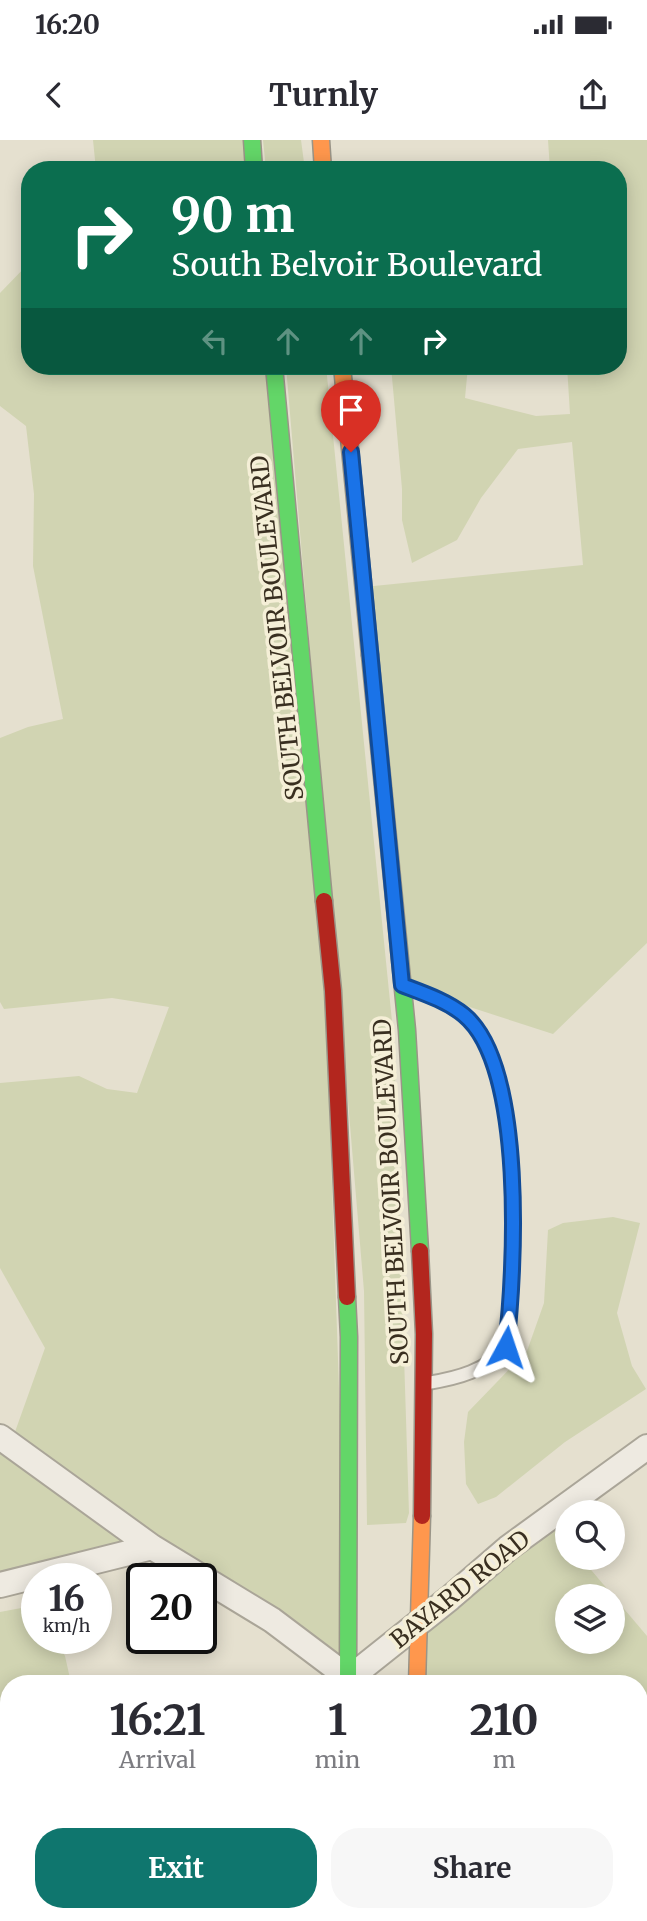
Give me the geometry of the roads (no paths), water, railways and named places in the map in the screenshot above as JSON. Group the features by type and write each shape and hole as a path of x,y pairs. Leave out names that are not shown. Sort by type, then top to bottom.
{"street":[{"path":"251,140 253,161"},
{"path":"321,140 322,161"},
{"name":"SOUTH BELVOIR BOULEVARD","path":"275,375 333,991 349,1337 346,1675"},
{"name":"SOUTH BELVOIR BOULEVARD","path":"343,375 402,985 417,1177 424,1334 424,1497 416,1675"},
{"path":"0,1437 152,1547 272,1620 338,1675"},
{"name":"BAYARD ROAD","path":"355,1675 508,1548 647,1447"},
{"path":"0,1585 152,1547"}],"lane":[{"path":"402,985 439,1000 466,1016 488,1047 502,1088 508,1126 513,1206 506,1347 494,1362 467,1375 424,1384"}]}
